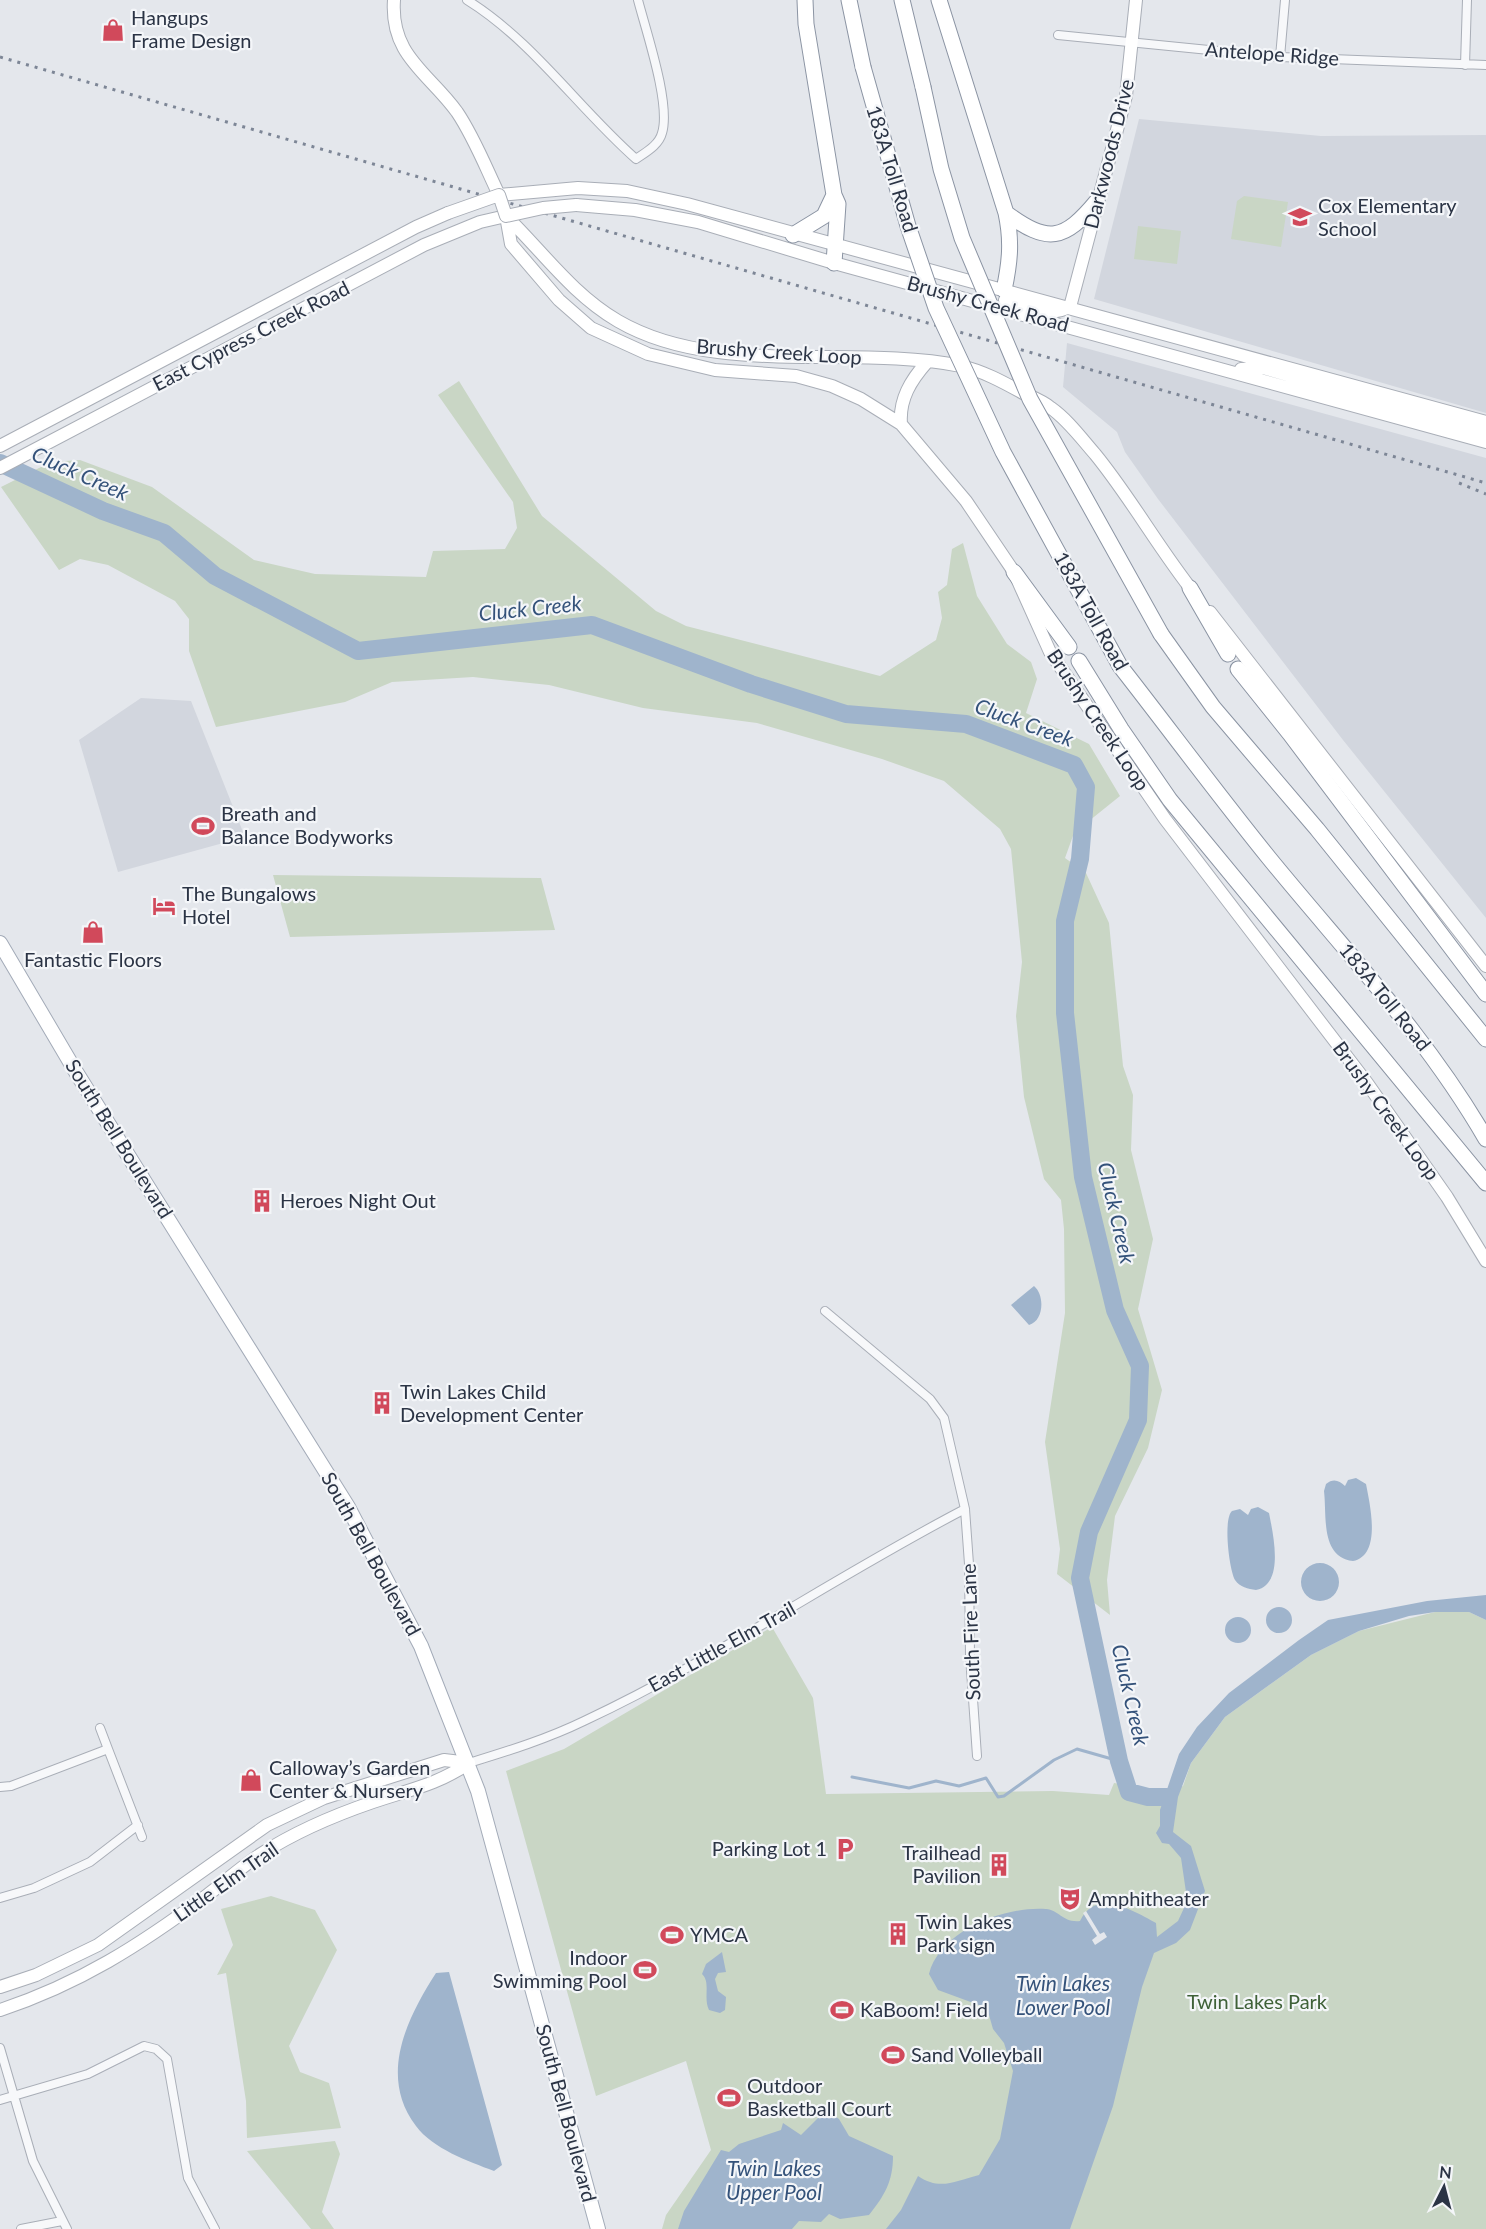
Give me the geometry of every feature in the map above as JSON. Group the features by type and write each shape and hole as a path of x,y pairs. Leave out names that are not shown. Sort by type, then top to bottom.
{"highway":[{"path":"805,0 806,24 834,195 838,204 837,246 834,263"},
{"name":"183A Toll Road","path":"849,0 863,67 908,226 936,308 1004,452 1120,666 1269,858 1404,1016 1468,1108 1486,1139"},
{"path":"902,0 941,169 962,238 1030,399 1161,634 1213,707 1317,829 1486,1039"},
{"path":"939,0 1006,213 1012,239 1011,259 1003,294"},
{"path":"793,235 824,216 834,195"},
{"path":"1006,213 1030,230 1056,234 1071,229 1096,201"},
{"path":"1014,572 1070,647"},
{"path":"1190,588 1228,654"},
{"path":"1079,661 1121,729 1170,800 1486,1183"},
{"path":"1238,669 1290,734 1486,994"}],"main road":[{"path":"394,0 396,31 404,50 458,114 499,195 506,216"},
{"name":"Darkwoods Drive","path":"1070,307 1096,201 1126,96 1136,0"},
{"name":"Brushy Creek Road","path":"499,195 578,188 627,191 687,204 1003,294 1070,307 1486,422"},
{"name":"East Cypress Creek Road","path":"0,446 416,227 499,195"},
{"name":"Brushy Creek Road","path":"506,216 543,207 576,205 635,210 698,222 834,263 1231,370 1486,442"},
{"name":"East Cypress Creek Road","path":"0,468 424,245 480,222 506,216"},
{"name":"Brushy Creek Loop","path":"506,216 511,244 536,276 591,328 648,354 715,370 796,376 832,386 861,399 901,424 966,501 1014,572 1050,652 1164,819 1367,1083 1447,1197 1486,1261"},
{"name":"Brushy Creek Loop","path":"506,216 572,289 617,320 661,339 705,349 962,366 993,377 1051,407 1074,428 1124,490 1190,588 1341,777 1486,966"},
{"path":"931,288 953,286 1003,294"},
{"path":"1070,307 1078,321 1091,332"},
{"path":"901,424 900,411 908,388 927,362"},
{"path":"1231,370 1263,368 1486,432"},
{"path":"137,372 142,392"},
{"name":"South Bell Boulevard","path":"0,943 76,1072 348,1507 421,1646 469,1763 598,2229"},
{"name":"Little Elm Trail","path":"0,1987 36,1975 98,1945 267,1825 324,1798 444,1760 469,1763"},
{"name":"Little Elm Trail","path":"0,2010 46,1995 104,1965 206,1896 261,1854 338,1816 445,1779 469,1763"}],"street":[{"path":"467,0 519,41 614,140 636,159 653,147 662,135 664,118 662,97 638,0"},
{"path":"1280,57 1285,0"},
{"path":"1466,65 1467,0"},
{"name":"Antelope Ridge","path":"1058,35 1280,57 1486,65"},
{"name":"South Fire Lane","path":"825,1311 930,1399 944,1418 965,1509 969,1564 970,1656 977,1756"},
{"name":"East Little Elm Trail","path":"469,1763 547,1738 584,1721 771,1620 892,1547 965,1509"},
{"path":"100,1728 142,1837"},
{"path":"0,1788 108,1749"},
{"path":"0,1898 34,1888 90,1862 138,1825"},
{"path":"0,2100 13,2099 88,2074 144,2046 156,2049 166,2059 188,2178 216,2229"},
{"path":"0,2048 13,2099 33,2161 64,2225 21,2229"}],"shaded area":[{"name":"Cox Elementary School","path":"1139,119 1321,136 1486,135 1486,413 1094,299"},
{"path":"1067,343 1486,458 1486,918 1343,740 1158,499 1125,452 1117,432 1063,387"},
{"path":"141,698 191,701 245,837 118,872 79,740"}],"green space":[{"path":"1244,196 1288,202 1281,247 1231,239 1237,201"},
{"path":"1138,226 1181,231 1177,264 1134,259"},
{"path":"459,381 542,516 656,611 686,626 880,676 936,640 942,618 938,592 947,585 952,549 963,543 977,596 1007,644 1031,662 1037,679 1026,713 1089,744 1120,796 1074,833 1065,858 1086,873 1109,923 1123,1066 1133,1095 1131,1150 1153,1239 1138,1309 1162,1390 1148,1448 1115,1516 1107,1580 1110,1615 1057,1574 1060,1549 1045,1442 1065,1313 1064,1229 1061,1200 1044,1179 1024,1097 1016,1016 1022,962 1011,849 1000,829 944,781 882,759 757,723 643,708 549,685 473,677 392,682 345,702 216,727 189,651 189,619 175,601 108,565 80,559 59,570 1,487 51,462 80,460 152,487 254,560 315,574 426,577 433,551 505,549 517,528 513,502 438,395"},
{"path":"273,875 541,878 555,930 290,937"},
{"name":"Twin Lakes Park","path":"1435,1612 1469,1612 1486,1620 1486,2229 662,2229 666,2215 711,2150 686,2061 596,2096 506,1771 564,1749 772,1627 813,1698 826,1794 1053,1791 1109,1795 1114,1783 1167,1792 1183,1786 1191,1763 1225,1717 1311,1655 1359,1631"},
{"path":"271,1896 315,1910 337,1950 289,2046 300,2072 329,2083 341,2128 247,2138 246,2101 226,1973 217,1975 233,1945 221,1909"},
{"path":"335,2141 340,2154 322,2212 334,2229 311,2229 247,2151"}],"water":[{"path":"1034,1286 1040,1295 1041,1307 1038,1318 1029,1325 1011,1305"},
{"path":"1356,1478 1366,1484 1372,1528 1368,1549 1362,1557 1353,1561 1342,1558 1330,1544 1327,1534 1324,1491 1326,1484 1331,1481 1338,1481 1345,1486 1348,1480"},
{"path":"1258,1507 1269,1513 1275,1557 1271,1578 1265,1586 1256,1590 1244,1587 1235,1580 1227,1533 1229,1516 1232,1511 1240,1509 1248,1515 1251,1509"},
{"path":"1320,1563 1333,1569 1339,1582 1333,1595 1320,1601 1307,1595 1301,1582 1307,1569"},
{"name":"Twin Lakes Lower Pool","path":"1486,1595 1486,1620 1469,1612 1435,1612 1409,1616 1359,1631 1311,1655 1225,1717 1191,1763 1178,1797 1173,1832 1191,1846 1205,1891 1190,1930 1176,1943 1154,1953 1142,1987 1113,2106 1070,2229 886,2229 901,2210 918,2176 926,2181 941,2184 979,2175 1000,2139 1013,2071 1004,2043 993,2029 987,2008 938,1990 929,1974 935,1959 946,1945 976,1924 1012,1912 1046,1909 1069,1920 1080,1921 1087,1911 1105,1904 1126,1908 1156,1923 1157,1937 1178,1921 1184,1908 1186,1892 1181,1858 1169,1844 1162,1843 1156,1833 1160,1826 1160,1810 1179,1754 1197,1727 1229,1693 1328,1620 1427,1601"},
{"path":"1279,1607 1288,1611 1292,1620 1288,1629 1279,1633 1270,1629 1266,1620 1270,1611"},
{"path":"1238,1617 1247,1621 1251,1630 1247,1639 1238,1643 1229,1639 1225,1630 1229,1621"},
{"path":"722,1952 726,1972 718,1973 715,1979 718,1991 726,1997 725,2010 720,2013 709,2010 706,1981 702,1974 706,1964"},
{"path":"449,1972 502,2165 494,2171 441,2148 423,2134 405,2107 399,2087 398,2067 401,2048 415,2009 436,1973"},
{"name":"Twin Lakes Upper Pool","path":"826,2110 839,2119 849,2136 893,2156 887,2188 869,2215 840,2219 829,2214 821,2222 799,2221 792,2229 678,2229 684,2211 721,2150 729,2152 739,2144 781,2130 783,2123 801,2135"}],"pier":[{"path":"1086,1911 1100,1934 1104,1932 1107,1937 1095,1945 1092,1940 1097,1936 1083,1913"}],"waterway":[{"name":"Cluck Creek","path":"0,463 103,511 164,533 215,576 358,651 592,625 751,684 846,714 966,724 1074,765 1086,787 1080,859 1065,921 1065,1013 1083,1177 1115,1310 1140,1366 1138,1420 1089,1532 1080,1578 1119,1761 1129,1792 1148,1797 1167,1797"},
{"path":"852,1777 909,1788 936,1781 959,1786 986,1778 998,1797 1004,1796 1054,1760 1077,1749 1119,1761"}],"railway":[{"path":"0,57 1486,483"},
{"path":"1459,483 1486,494"}],"place":[{"name":"Hangups Frame Design","path":"113,30"},
{"name":"Cox Elementary School","path":"1300,217"},
{"name":"Breath and Balance Bodyworks","path":"203,826"},
{"name":"The Bungalows Hotel","path":"164,906"},
{"name":"Fantastic Floors","path":"93,932"},
{"name":"Heroes Night Out","path":"262,1201"},
{"name":"Twin Lakes Child Development Center","path":"382,1403"},
{"name":"Calloway’s Garden Center & Nursery","path":"251,1780"},
{"name":"Parking Lot 1","path":"845,1849"},
{"name":"Trailhead Pavilion","path":"999,1865"},
{"name":"Amphitheater","path":"1070,1899"},
{"name":"Twin Lakes Park sign","path":"898,1934"},
{"name":"YMCA","path":"672,1935"},
{"name":"Indoor Swimming Pool","path":"645,1970"},
{"name":"KaBoom! Field","path":"842,2010"},
{"name":"Sand Volleyball","path":"893,2055"},
{"name":"Outdoor Basketball Court","path":"729,2098"}]}
